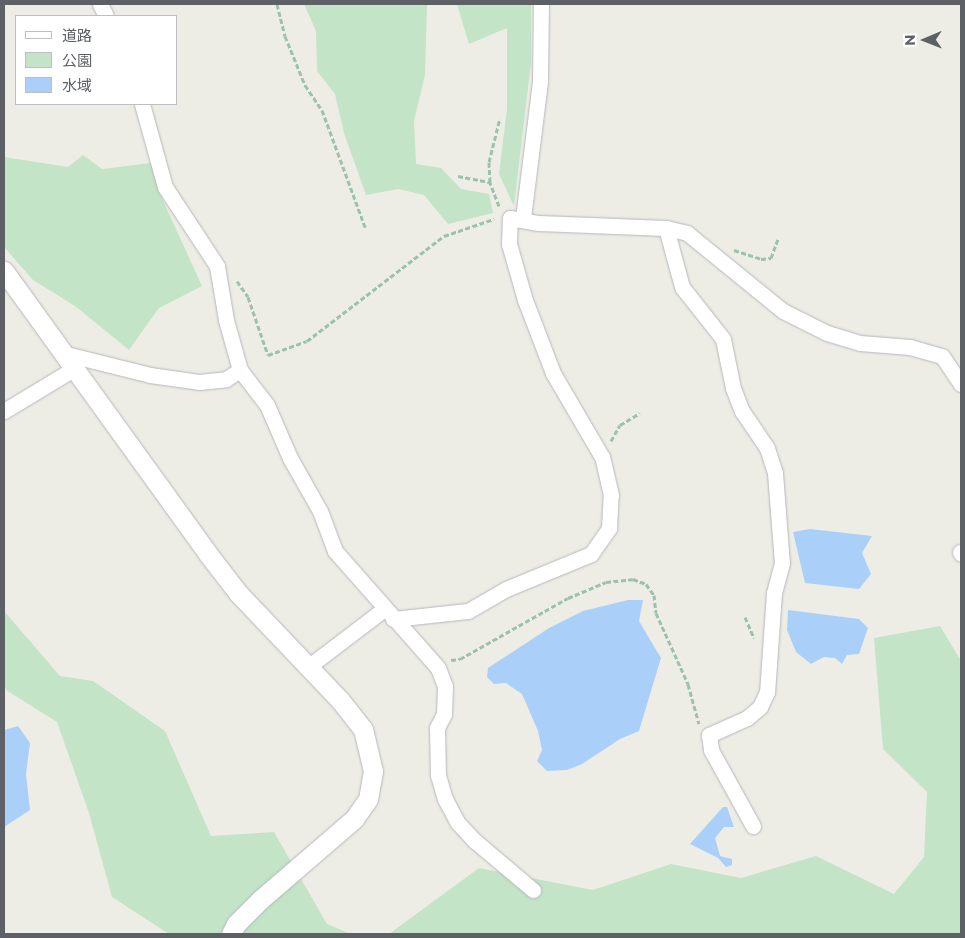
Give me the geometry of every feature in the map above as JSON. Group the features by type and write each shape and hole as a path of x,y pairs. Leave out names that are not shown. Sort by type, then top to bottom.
{"street":[{"path":"308,667 388,614 468,611 506,589 591,554 609,528 611,495 602,457 549,364 525,300 509,244 512,218 540,81 540,4"},
{"path":"142,105 165,187 217,266 226,320 240,370 268,405 290,458 320,512 334,552 438,668 444,686 444,714 437,728 438,775 445,799 458,823 475,841 533,890"},
{"path":"512,218 539,223 666,228 687,233 784,311 827,333 852,340 910,347 942,356 961,384"},
{"path":"666,228 682,287 723,339 733,388 742,411 766,448 775,473 782,563 774,593 767,692 760,707 748,718 709,735 712,750 753,826"},
{"path":"4,271 214,562 363,729 373,772 368,799 354,819 261,899 236,924 230,934"},
{"path":"4,411 70,361 199,382 226,379 240,370"}],"path":[{"path":"277,4 285,36 305,85 322,110 365,227"},
{"path":"217,266 232,274 248,298 268,355 307,341 444,236 485,220 512,218 490,182 489,162 500,118"},
{"path":"458,176 490,182"},
{"path":"724,246 762,259 771,258 778,239"},
{"path":"602,457 620,425 640,413"},
{"path":"428,657 447,661 460,659 568,598 606,582 633,579 646,584 654,595 656,614 688,684 700,726 709,735"}],"green space":[{"path":"304,4 427,4 425,75 414,121 416,164 441,168 461,189 489,194 493,213 448,224 424,195 398,189 366,195 344,133 335,94 317,71 316,31"},
{"path":"457,4 531,4 531,63 514,206 499,174 507,109 507,28 469,44"},
{"path":"83,155 102,169 151,163 160,194 202,286 159,308 129,350 75,306 33,280 4,247 4,157 68,167"},
{"path":"4,611 60,676 93,681 165,731 211,836 274,832 327,924 351,934 169,934 112,897 89,813 57,722 6,690 4,684"},
{"path":"940,626 961,661 961,934 389,934 479,868 593,890 671,864 741,878 816,856 894,894 924,857 927,792 883,749 874,638"}],"water":[{"path":"810,529 872,536 862,553 871,574 859,589 805,583 793,532"},
{"path":"628,600 643,600 639,621 661,658 639,731 620,739 582,764 567,770 547,771 537,761 542,750 538,731 522,694 506,683 494,684 487,677 488,668 549,628 583,611"},
{"path":"788,610 859,619 868,628 859,654 847,655 842,664 835,658 824,657 811,664 796,652 787,630"},
{"path":"18,726 30,743 26,774 30,810 4,827 4,730"},
{"path":"723,807 727,807 734,827 724,827 715,838 720,856 732,859 732,865 726,867 718,858 690,844"}]}
